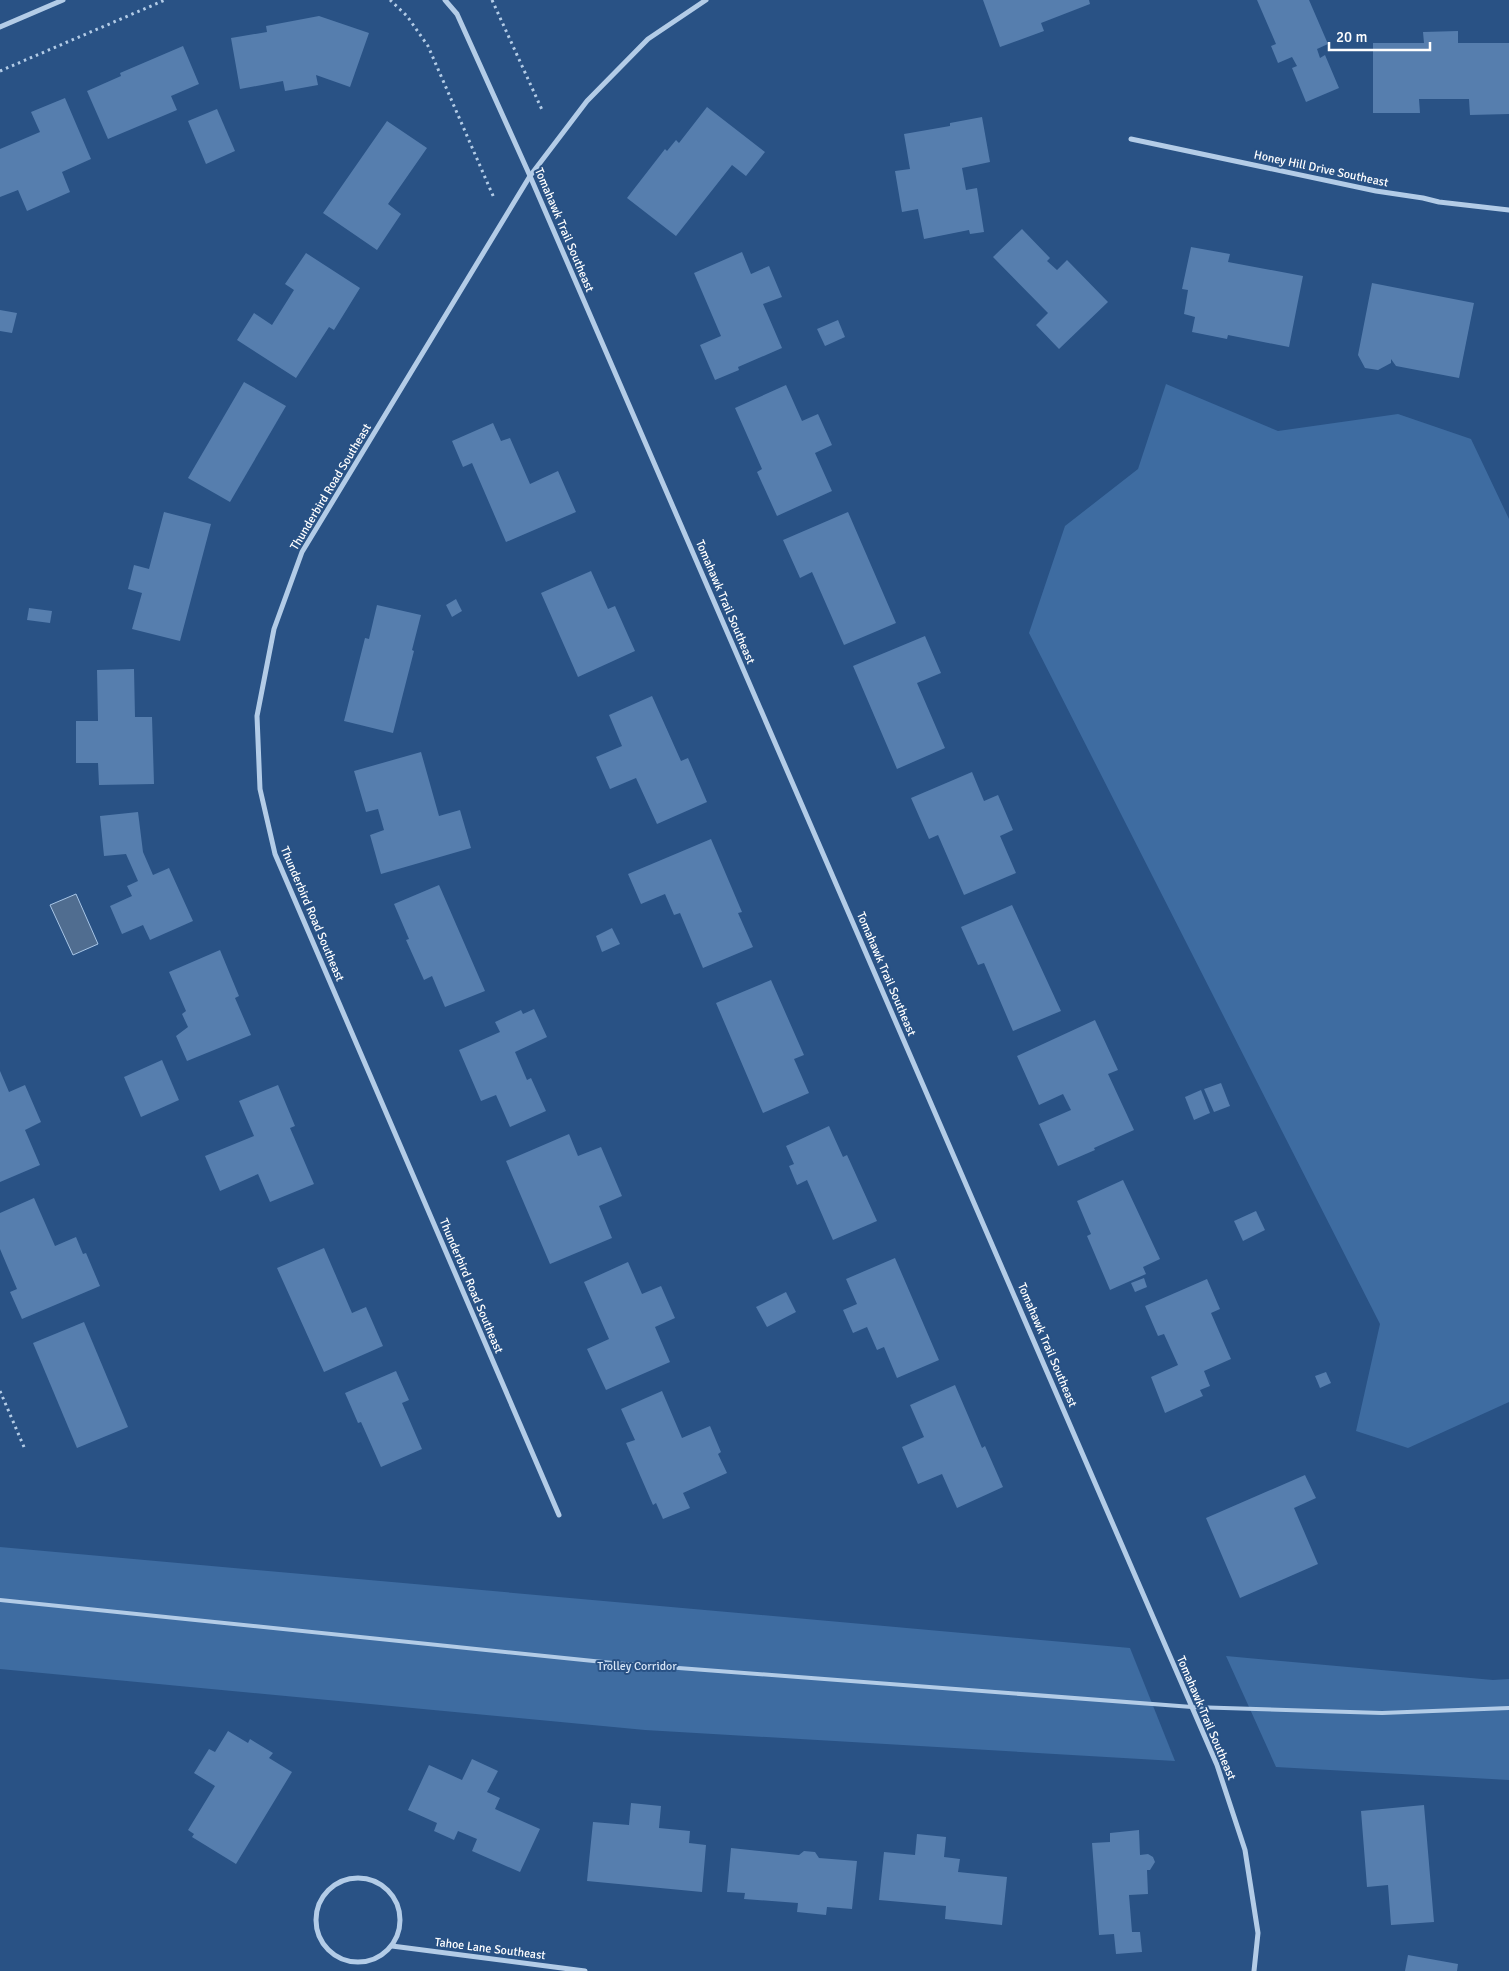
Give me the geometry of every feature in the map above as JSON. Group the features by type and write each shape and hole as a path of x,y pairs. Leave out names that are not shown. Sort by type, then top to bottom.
{"street":[{"path":"0,27 63,0"},
{"name":"Tomahawk Trail Southeast","path":"445,0 458,14 530,176 1217,1765 1245,1850 1258,1933 1254,1971"},
{"name":"Thunderbird Road Southeast","path":"559,1515 275,854 260,789 257,716 274,629 302,552 530,176 587,101 648,39 706,0"},
{"name":"Honey Hill Drive Southeast","path":"1131,139 1376,191 1439,202 1509,210"},
{"path":"357,1878 371,1879 383,1886 393,1895 400,1914 399,1934 392,1946 382,1956 368,1962 353,1963 339,1959 327,1950 319,1938 315,1924 316,1909 323,1896 332,1886 344,1880 357,1878"},
{"name":"Tahoe Lane Southeast","path":"392,1946 585,1971"}],"lane":[{"path":"0,1600 613,1663 1192,1707 1382,1712 1509,1708"}],"path":[{"path":"0,71 165,0"},
{"path":"390,0 406,16 428,46 495,201"},
{"path":"492,0 544,112"},
{"path":"0,1391 24,1447"}],"green space":[{"path":"1166,384 1278,431 1398,414 1471,439 1509,519 1509,1402 1408,1448 1356,1431 1380,1324 1029,633 1065,526 1138,469"},
{"name":"Trolley Corridor","path":"0,1547 1130,1648 1175,1761 645,1730 0,1669"},
{"path":"1226,1656 1493,1680 1509,1679 1509,1780 1276,1767"}],"shaded area":[{"path":"76,894 98,944 73,955 50,905"}],"building":[{"path":"983,0 1089,0 1090,4 1041,23 1044,31 1000,47"},
{"path":"1257,0 1309,0 1328,44 1317,49 1320,58 1325,55 1339,88 1306,102 1292,68 1297,66 1292,57 1278,63 1271,46 1276,44"},
{"path":"319,16 369,33 350,87 316,75 318,85 285,91 283,81 240,89 231,38 267,32 266,26"},
{"path":"1458,31 1458,43 1509,43 1509,114 1470,115 1469,99 1419,99 1420,113 1373,113 1373,43 1424,43 1423,32"},
{"path":"183,46 199,84 171,96 177,110 108,139 87,91 121,76 120,73"},
{"path":"65,98 91,159 62,172 70,192 27,211 18,190 0,197 0,149 40,132 31,112"},
{"path":"707,107 765,152 746,176 732,165 676,236 627,198 665,149 667,151 676,140 679,143"},
{"path":"217,109 235,151 206,164 188,121"},
{"path":"982,117 990,162 962,168 966,190 977,188 984,232 970,234 969,230 924,239 918,209 902,212 895,171 910,169 904,134 950,126 950,123"},
{"path":"387,121 427,148 388,204 401,214 377,250 323,213"},
{"path":"1022,229 1050,258 1047,261 1057,270 1067,260 1108,302 1059,349 1036,325 1048,313 993,257"},
{"path":"1191,247 1230,254 1228,262 1303,276 1289,347 1228,335 1227,339 1192,332 1195,317 1184,314 1188,290 1182,289"},
{"path":"742,252 751,274 769,266 782,297 763,304 782,348 738,367 739,370 715,380 700,345 721,336 694,273"},
{"path":"306,253 360,288 334,330 329,327 296,378 237,340 254,313 272,325 294,290 285,284"},
{"path":"1372,283 1474,303 1459,378 1396,366 1391,359 1391,363 1378,370 1365,368 1358,355"},
{"path":"0,310 17,313 12,333 0,331"},
{"path":"838,320 845,337 825,346 817,329"},
{"path":"244,382 286,406 230,502 188,478"},
{"path":"786,385 802,421 818,414 832,445 815,453 832,491 777,516 757,472 762,469 735,408"},
{"path":"493,423 501,441 510,438 530,484 558,471 576,512 506,542 472,463 463,467 452,441"},
{"path":"164,512 211,524 180,641 132,629 142,593 128,589 134,565 149,569"},
{"path":"848,512 896,623 844,645 812,572 800,578 783,540"},
{"path":"591,571 608,609 615,606 635,651 578,677 541,593"},
{"path":"456,599 462,611 452,617 446,605"},
{"path":"377,605 421,615 412,650 414,651 393,733 344,721 365,638 369,639"},
{"path":"29,608 52,611 50,623 27,620"},
{"path":"925,636 941,673 917,683 945,748 897,769 853,666"},
{"path":"134,669 135,717 152,717 154,784 99,785 98,763 76,763 76,721 98,721 97,670"},
{"path":"652,696 681,761 688,758 707,802 657,824 636,778 610,789 596,757 622,746 609,715"},
{"path":"421,752 439,816 460,810 471,848 381,874 370,835 384,830 378,809 366,812 354,771"},
{"path":"972,772 984,801 998,795 1013,830 1000,836 1016,873 964,895 938,835 929,839 911,798"},
{"path":"138,812 143,852 153,875 169,868 193,921 150,940 143,925 122,934 110,906 132,896 127,886 138,881 126,854 104,856 100,816"},
{"path":"711,839 742,912 738,913 753,947 703,968 680,913 674,915 665,894 641,904 628,874"},
{"path":"439,885 485,991 445,1007 432,976 424,980 406,940 409,939 394,904"},
{"path":"1012,905 1061,1011 1013,1031 984,963 978,965 961,927"},
{"path":"612,928 620,944 602,952 596,936"},
{"path":"220,950 239,996 235,998 251,1035 187,1061 176,1036 188,1027 182,1014 186,1011 169,972"},
{"path":"771,980 804,1055 794,1059 809,1093 763,1113 716,1003"},
{"path":"534,1009 547,1037 515,1052 527,1080 531,1078 546,1111 510,1127 496,1095 481,1101 459,1050 500,1032 495,1022 521,1010 523,1014"},
{"path":"1095,1020 1118,1070 1108,1074 1134,1130 1058,1166 1039,1124 1071,1110 1063,1094 1039,1105 1017,1056"},
{"path":"162,1060 179,1100 141,1117 124,1077"},
{"path":"0,1071 9,1092 25,1085 41,1122 25,1130 40,1165 0,1182"},
{"path":"1221,1083 1230,1106 1214,1112 1204,1089"},
{"path":"278,1085 295,1126 290,1128 314,1184 270,1202 258,1174 220,1191 205,1156 254,1136 239,1101"},
{"path":"1201,1090 1210,1113 1194,1120 1185,1097"},
{"path":"829,1126 843,1157 847,1155 877,1221 833,1240 807,1180 797,1185 789,1166 794,1164 786,1146"},
{"path":"569,1134 578,1156 601,1147 622,1196 599,1206 612,1238 550,1264 506,1161"},
{"path":"1123,1180 1160,1259 1143,1267 1146,1274 1110,1290 1087,1236 1091,1234 1077,1201"},
{"path":"34,1198 55,1246 76,1237 83,1254 86,1253 100,1286 22,1319 10,1292 17,1289 0,1249 0,1213"},
{"path":"1256,1211 1265,1230 1243,1241 1234,1221"},
{"path":"324,1248 352,1313 366,1307 383,1346 324,1372 277,1268"},
{"path":"895,1258 939,1360 897,1378 884,1347 877,1350 867,1327 853,1333 843,1310 857,1304 846,1279"},
{"path":"628,1262 642,1294 661,1286 675,1318 655,1327 670,1362 606,1390 587,1349 609,1339 584,1282"},
{"path":"1144,1278 1147,1287 1135,1292 1131,1283"},
{"path":"1207,1279 1220,1309 1211,1313 1231,1359 1204,1371 1210,1386 1200,1390 1203,1396 1165,1413 1151,1377 1178,1365 1164,1334 1158,1336 1145,1306"},
{"path":"786,1292 796,1312 767,1327 756,1307"},
{"path":"84,1322 128,1427 77,1448 33,1343"},
{"path":"396,1371 409,1400 402,1403 422,1449 381,1467 361,1422 358,1423 345,1393"},
{"path":"1326,1372 1331,1383 1320,1388 1315,1376"},
{"path":"955,1385 982,1448 985,1446 1003,1487 957,1508 942,1474 918,1484 902,1447 924,1437 910,1405"},
{"path":"662,1391 682,1438 710,1426 721,1452 718,1454 727,1473 683,1493 690,1508 663,1519 656,1503 653,1505 626,1443 635,1440 621,1409"},
{"path":"1305,1475 1316,1498 1294,1508 1318,1564 1240,1598 1206,1518"},
{"path":"228,1731 248,1743 250,1739 273,1753 269,1758 292,1772 236,1864 192,1837 194,1834 188,1830 215,1786 194,1773 209,1749 215,1752"},
{"path":"472,1759 498,1771 487,1792 500,1798 495,1809 540,1829 520,1872 472,1851 477,1839 458,1831 454,1840 434,1831 437,1823 408,1810 429,1765 462,1780"},
{"path":"631,1803 661,1806 659,1828 690,1831 689,1843 706,1845 702,1892 587,1881 593,1822 629,1825"},
{"path":"1424,1805 1434,1922 1391,1925 1388,1885 1367,1887 1361,1811"},
{"path":"1139,1830 1140,1855 1148,1854 1153,1857 1155,1862 1150,1870 1147,1870 1148,1894 1129,1895 1132,1932 1140,1932 1142,1952 1116,1954 1114,1934 1099,1935 1092,1843 1110,1842 1110,1833"},
{"path":"917,1834 946,1837 944,1857 960,1859 958,1872 1007,1877 1002,1925 945,1919 946,1906 879,1900 884,1852 915,1855"},
{"path":"731,1848 799,1855 804,1851 815,1852 819,1858 857,1861 852,1909 827,1907 826,1915 797,1912 798,1903 744,1899 745,1893 727,1892"},
{"path":"1408,1955 1458,1964 1457,1971 1405,1971"}]}
